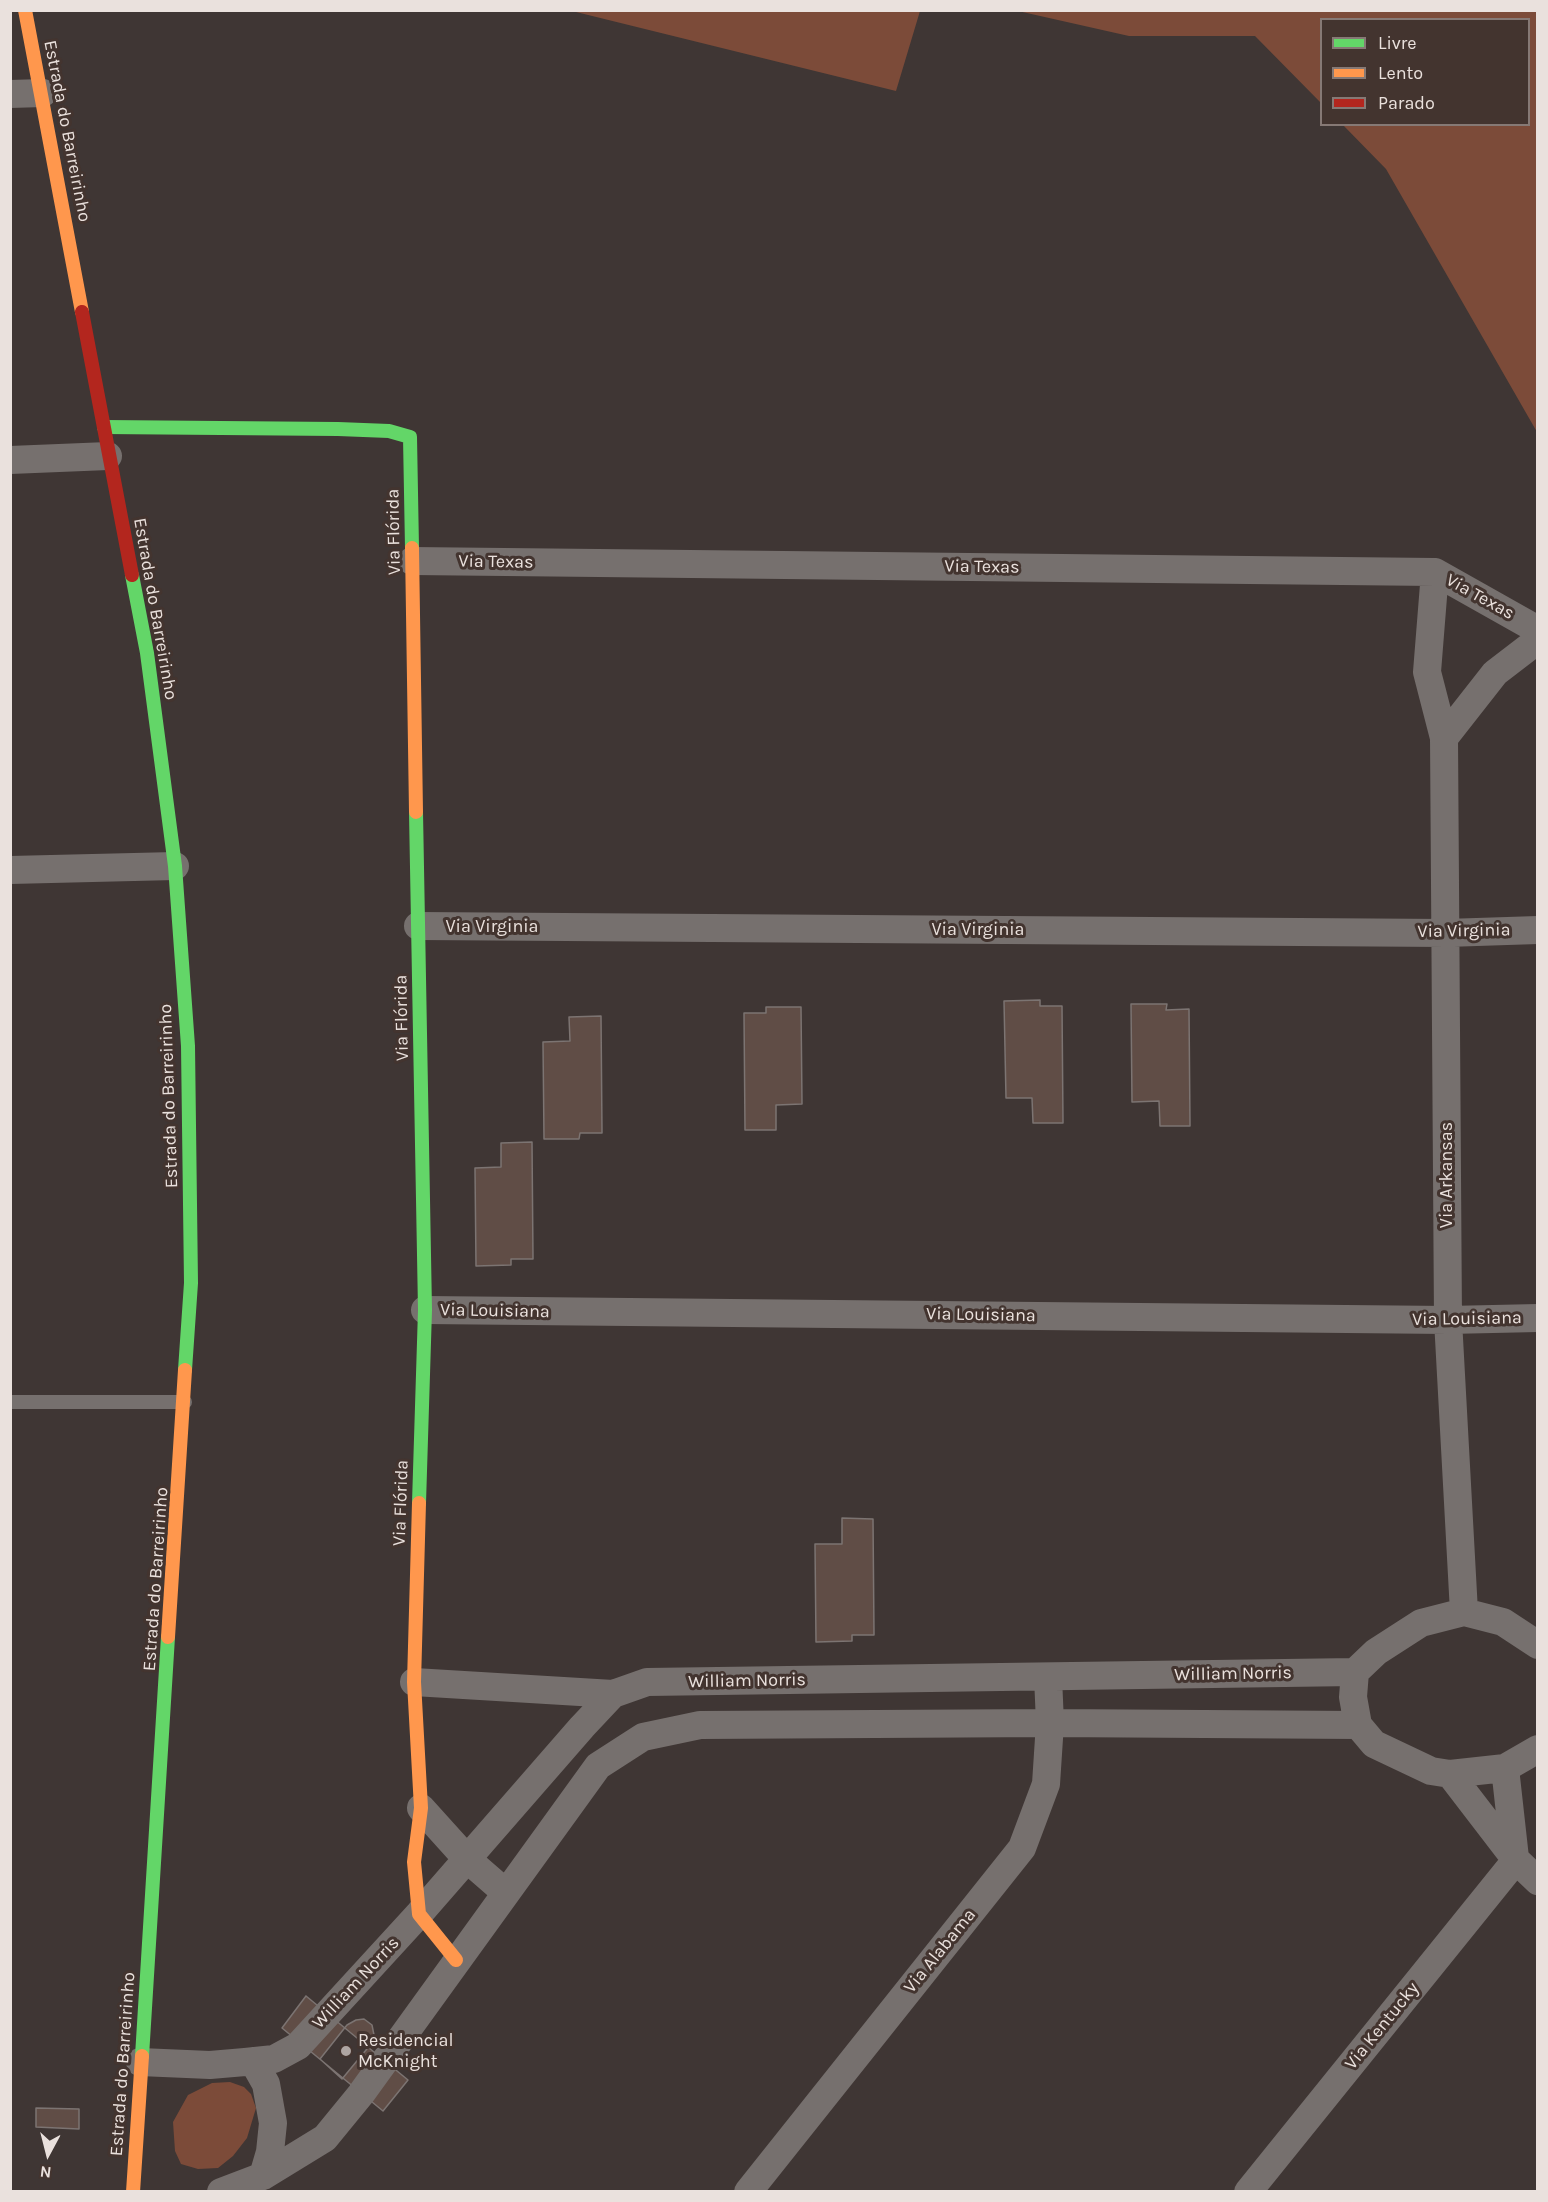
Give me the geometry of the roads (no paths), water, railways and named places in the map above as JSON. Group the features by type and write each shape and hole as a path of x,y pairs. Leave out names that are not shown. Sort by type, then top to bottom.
{"main road":[{"name":"Estrada do Barreirinho","path":"25,10 43,93 108,456 147,653 175,866 188,1046 191,1283 140,2062 134,2192"},
{"name":"Via Flórida","path":"104,427 338,429 408,435 425,1310 414,1682 421,1808 414,1862 419,1914"},
{"path":"419,1914 456,1960"}],"street":[{"path":"10,94 43,93"},
{"path":"10,460 108,456"},
{"name":"Via Texas","path":"412,561 1435,572 1538,630"},
{"name":"Via Arkansas","path":"1435,572 1427,672 1444,738 1448,1320 1464,1612"},
{"path":"1444,738 1495,673 1538,640"},
{"path":"10,870 175,866"},
{"name":"Via Virginia","path":"418,927 1446,933 1538,930"},
{"name":"Via Louisiana","path":"425,1310 1448,1320 1538,1318"},
{"path":"1538,1645 1503,1622 1464,1612 1421,1623 1376,1652 1354,1672 1353,1697 1358,1725 1374,1744 1431,1771 1450,1774 1505,1768 1538,1749"},
{"name":"William Norris","path":"253,2061 274,2059 298,2046 419,1914 582,1727 614,1695 647,1682 1354,1672"},
{"name":"Via Alabama","path":"748,2192 1022,1848 1046,1784 1050,1723 1048,1677"},
{"path":"414,1682 614,1695"},
{"path":"221,2192 263,2176 320,2144 362,2094 456,1960 598,1766 643,1737 700,1725 1050,1723 1358,1725"},
{"path":"1505,1768 1516,1860"},
{"path":"1450,1774 1516,1860 1538,1881"},
{"path":"421,1808 466,1859 506,1893"},
{"name":"Via Kentucky","path":"1248,2192 1516,1860"},
{"path":"140,2062 210,2066 253,2061 266,2084 273,2123 270,2152 263,2176"}],"lane":[{"path":"10,1402 184,1402"}],"place":[{"name":"Residencial McKnight","path":"346,2051"}]}
